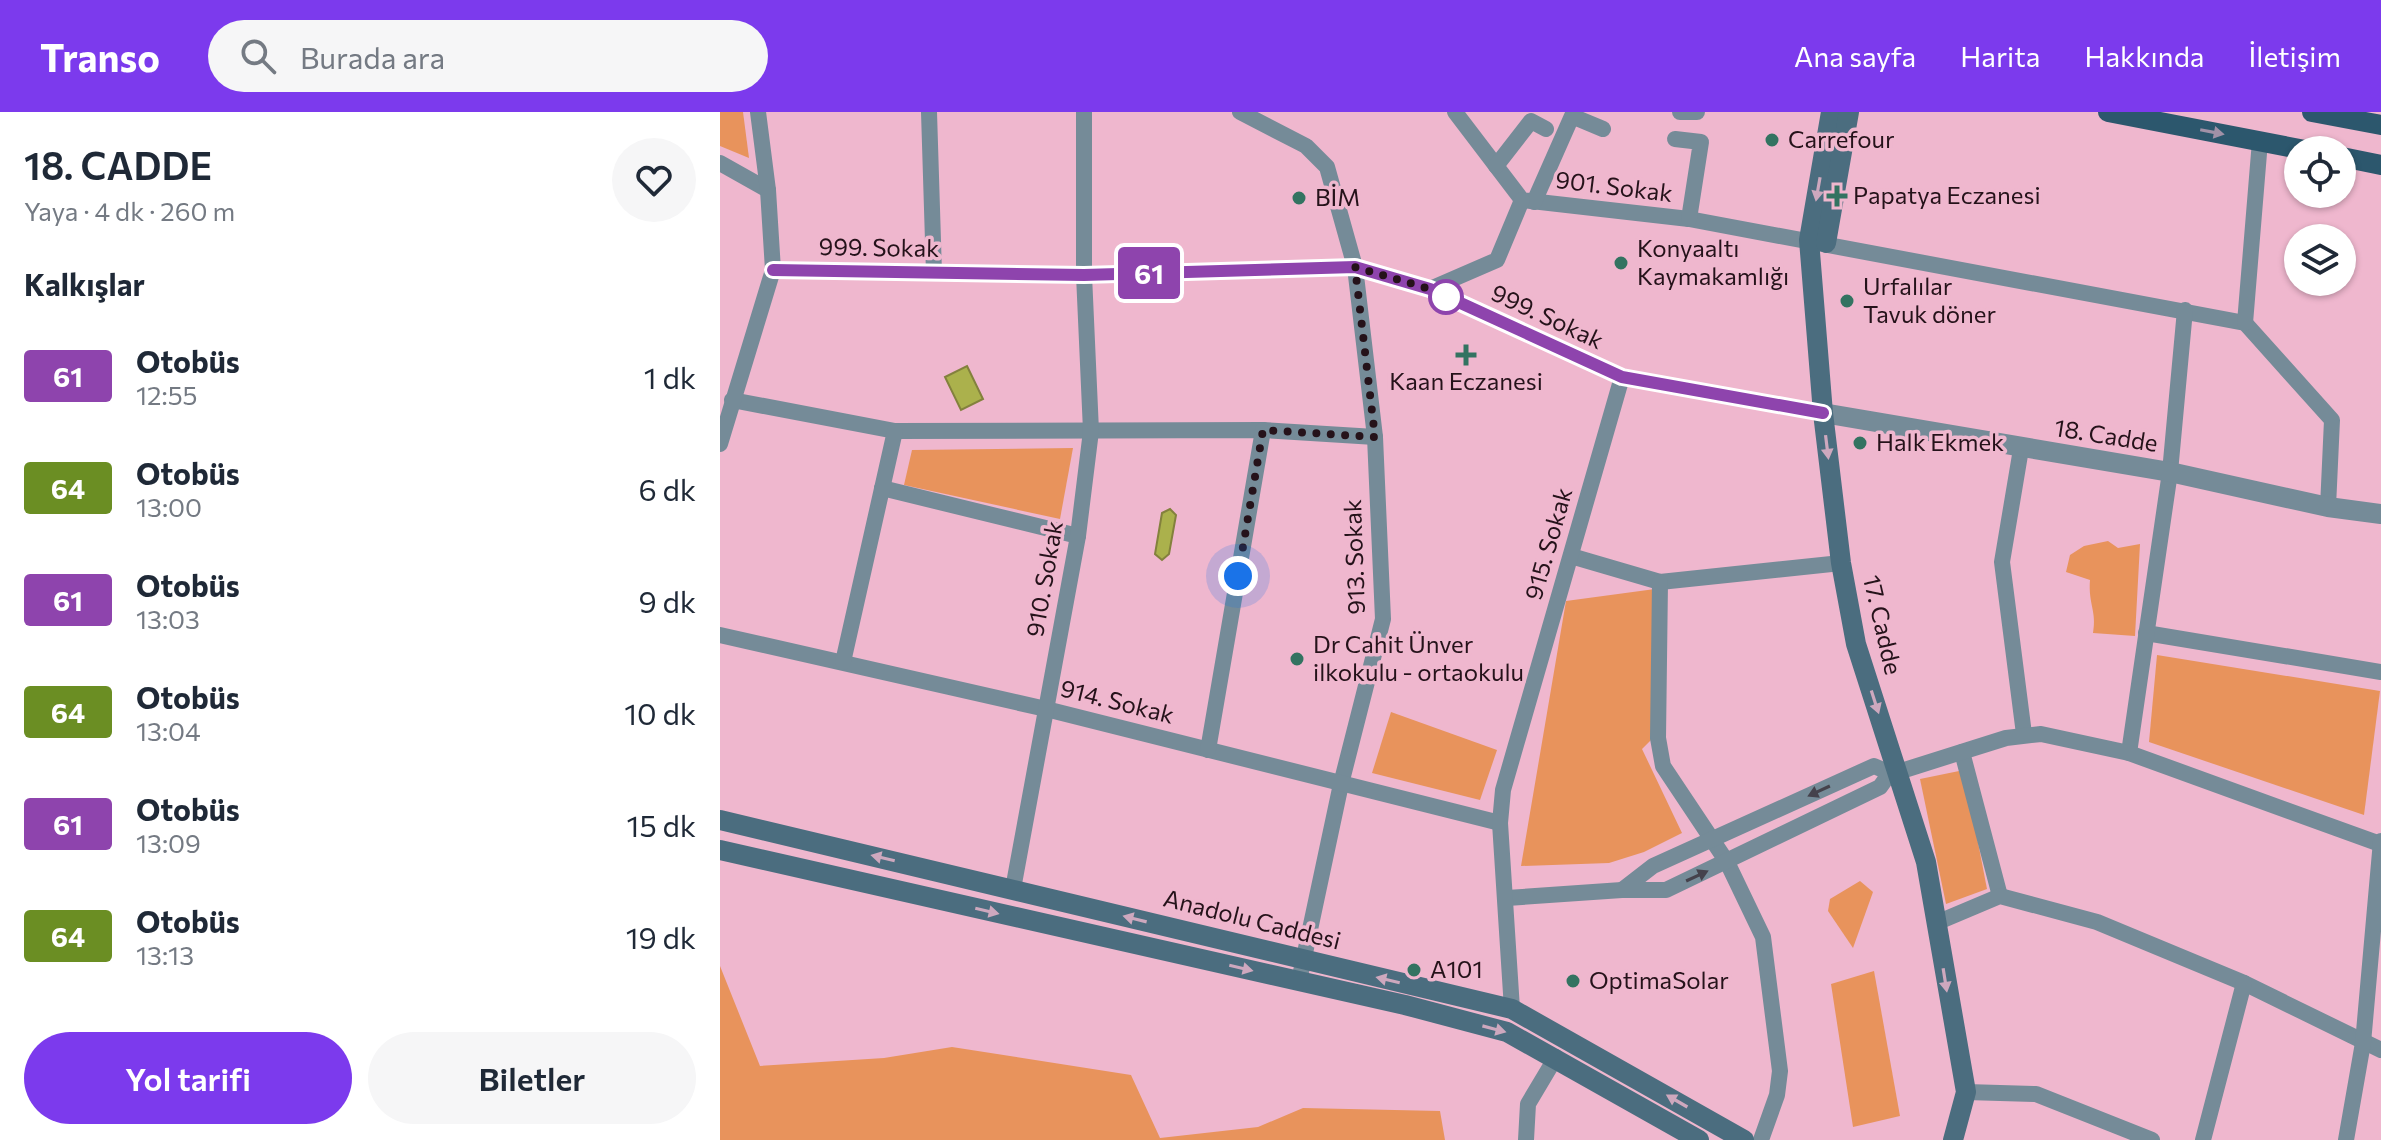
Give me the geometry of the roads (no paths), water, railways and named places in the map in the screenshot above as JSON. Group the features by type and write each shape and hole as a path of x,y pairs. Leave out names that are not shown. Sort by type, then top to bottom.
{"main road":[{"path":"1824,112 1828,133"},
{"name":"17. Cadde","path":"1831,112 1817,242 1823,413 1841,563 1856,644 1894,772 1926,862 1966,1092 1953,1140"},
{"path":"1817,242 1849,112"},
{"path":"2108,112 2284,146"},
{"path":"2312,112 2381,125"},
{"path":"2356,160 2381,165"},
{"name":"Anadolu Caddesi","path":"720,820 1512,1009 1744,1140"},
{"name":"Anadolu Caddesi","path":"720,850 1299,981 1507,1032 1699,1140"}],"street":[{"path":"720,444 773,270 768,190 758,112"},
{"path":"929,112 934,273"},
{"name":"910. Sokak","path":"1013,889 1078,536 1091,431 1084,275 1084,112"},
{"name":"913. Sokak","path":"1240,112 1306,146 1327,167 1355,267 1375,437 1383,619 1341,784 1299,981"},
{"name":"901. Sokak","path":"1455,112 1496,166 1528,201 1689,219 2245,323"},
{"path":"1680,112 1697,112"},
{"path":"1430,289 1497,260 1572,116 1603,129"},
{"path":"1496,166 1531,121 1546,129"},
{"path":"1675,139 1701,142 1689,219"},
{"path":"2260,141 2245,323 2332,420 2328,507"},
{"path":"720,163 768,190"},
{"name":"999. Sokak","path":"773,270 1084,275 1355,267 1430,289 1622,377 1823,413"},
{"path":"2129,753 2170,472 2185,310"},
{"name":"915. Sokak","path":"1512,1009 1500,823 1503,790 1622,377"},
{"path":"732,400 895,431 1263,430 1375,437"},
{"name":"18. Cadde","path":"1823,413 2170,472 2328,507 2381,514"},
{"path":"1208,750 1263,430"},
{"path":"843,662 895,431"},
{"path":"2021,449 2002,562 2024,734"},
{"path":"882,488 1078,536"},
{"path":"1571,556 1660,582 1841,563"},
{"path":"1660,582 1660,757 1666,774 1727,862 1763,937 1779,1057 1777,1095 1761,1140"},
{"path":"2146,633 2381,672"},
{"name":"914. Sokak","path":"720,635 1046,709 1500,823"},
{"path":"1507,898 1666,890 1880,787 1894,772 2024,734 2057,737 2129,753 2381,843 2363,1043 2346,1140"},
{"path":"1962,752 2000,896"},
{"path":"1622,890 1653,866 1874,766 1894,772"},
{"path":"1936,923 2000,896 2097,922 2244,983 2381,1050"},
{"path":"2203,1140 2244,983"},
{"path":"1526,1140 1528,1104 1556,1057"},
{"path":"1966,1092 2036,1094 2152,1140"}],"place":[{"name":"Carrefour","path":"1772,140"},
{"name":"Papatya Eczanesi","path":"1837,196"},
{"name":"BİM","path":"1299,198"},
{"name":"Konyaaltı Kaymakamlığı","path":"1621,263"},
{"name":"Urfalılar Tavuk döner","path":"1847,301"},
{"name":"Kaan Eczanesi","path":"1466,355"},
{"name":"Halk Ekmek","path":"1860,443"},
{"name":"Dr Cahit Ünver ilkokulu - ortaokulu","path":"1297,659"},
{"name":"A101","path":"1414,970"},
{"name":"OptimaSolar","path":"1573,981"}]}
